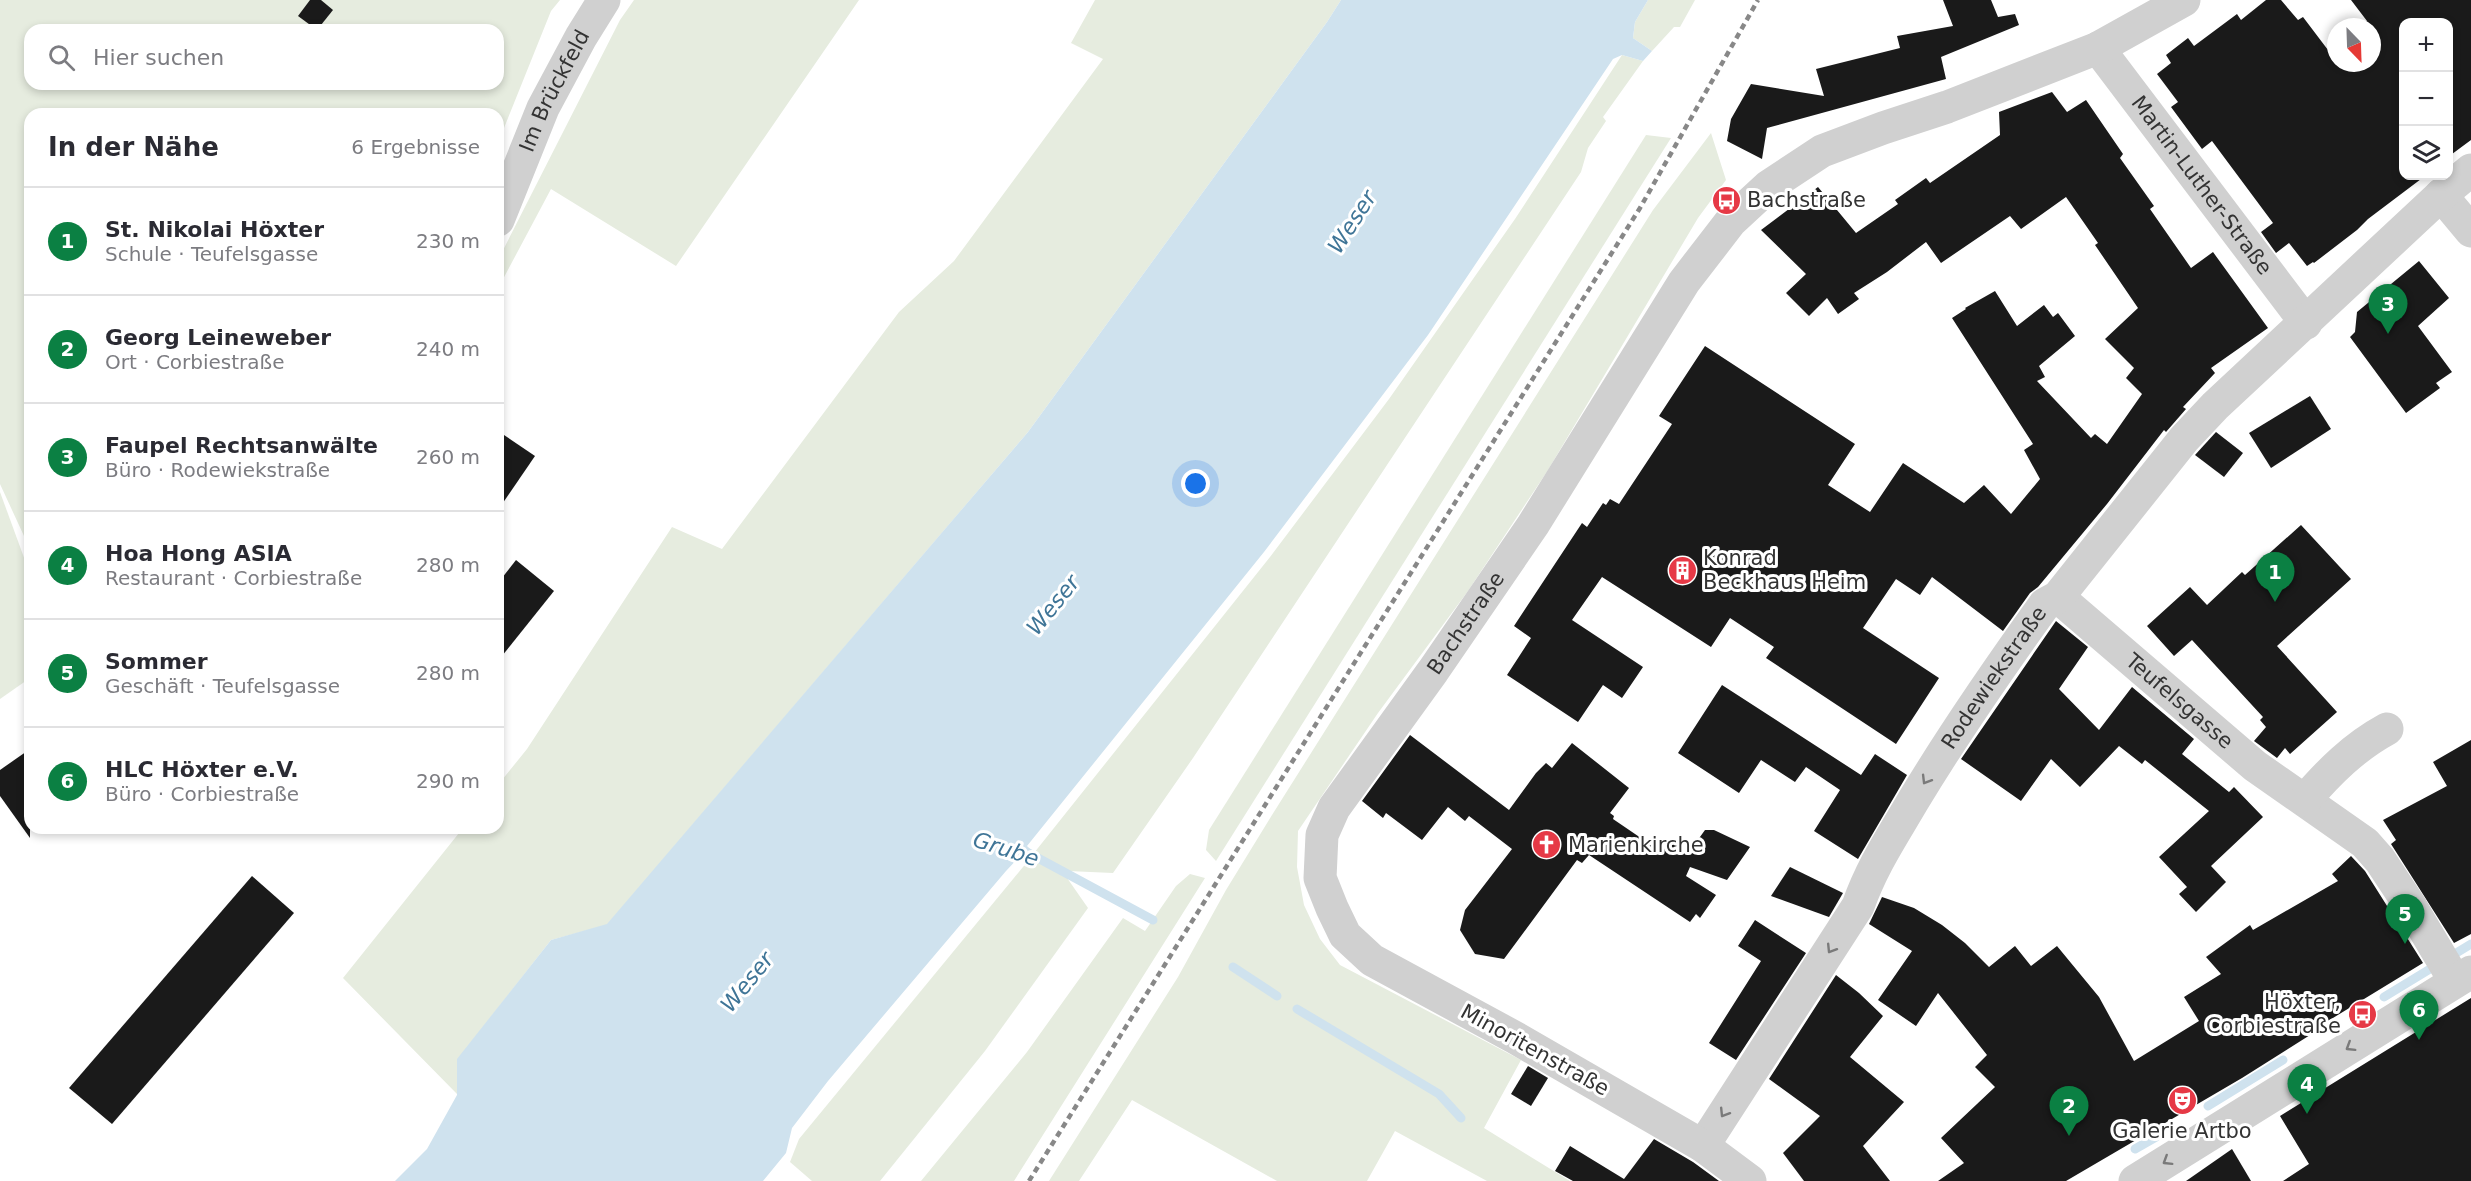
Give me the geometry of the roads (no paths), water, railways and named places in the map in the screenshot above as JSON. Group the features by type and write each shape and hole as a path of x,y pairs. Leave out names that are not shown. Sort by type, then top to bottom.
{"street":[{"name":"Im Brückfeld","path":"504,205 543,108 581,37 604,0"},
{"name":"Bachstraße","path":"1332,908 1320,878 1322,835 1334,807 1433,670 1533,525 1684,282 1731,221 1769,186 1822,152 1883,128 1947,107 2098,48 2184,0"},
{"name":"Martin-Luther-Straße","path":"2098,48 2306,323"},
{"name":"Rodewiekstraße","path":"1703,1146 1858,906 1869,875 1954,735 2045,604 2058,597 2184,439 2247,374 2306,323 2441,195 2471,170"},
{"path":"2441,195 2471,231"},
{"name":"Teufelsgasse","path":"2058,597 2255,766 2366,843 2380,860 2453,969"},
{"path":"2305,800 2360,744 2387,729"},
{"name":"Minoritenstraße","path":"1332,908 1344,935 1372,960 1506,1033 1703,1146 1750,1181"},
{"path":"2135,1181 2453,969"}],"water":[{"name":"Weser","path":"1341,0 1648,0 1635,22 1633,38 1652,51 1643,61 1622,55 1613,59 1428,335 1264,552 1027,846 1034,853 1032,856 1021,855 1006,871 828,1081 792,1128 786,1153 763,1181 395,1181 427,1149 457,1095 457,1059 551,940 607,924 1028,432"}],"waterway":[{"name":"Grube","path":"1023,850 1153,920"},
{"name":"Grube","path":"2384,997 2471,944"},
{"name":"Grube","path":"1233,967 1277,996"},
{"name":"Grube","path":"1297,1009 1439,1094 1461,1118"},
{"name":"Grube","path":"2208,1106 2283,1060"},
{"name":"Grube","path":"2135,1149 2156,1137"}],"railway":[{"path":"1029,1181 1640,208 1758,0"}],"place":[{"name":"Bachstraße","path":"1726,200"},
{"name":"Faupel Rechtsanwälte","path":"2388,334"},
{"name":"Konrad Beckhaus Heim","path":"1682,570"},
{"name":"St. Nikolai Höxter","path":"2275,602"},
{"name":"Marienkirche","path":"1547,845"},
{"name":"Sommer","path":"2405,944"},
{"name":"Höxter, Corbiestraße","path":"2362,1014"},
{"name":"HLC Höxter e.V.","path":"2419,1040"},
{"name":"Galerie Artbo","path":"2182,1100"},
{"name":"Hoa Hong ASIA","path":"2307,1114"},
{"name":"Georg Leineweber","path":"2069,1136"}]}
